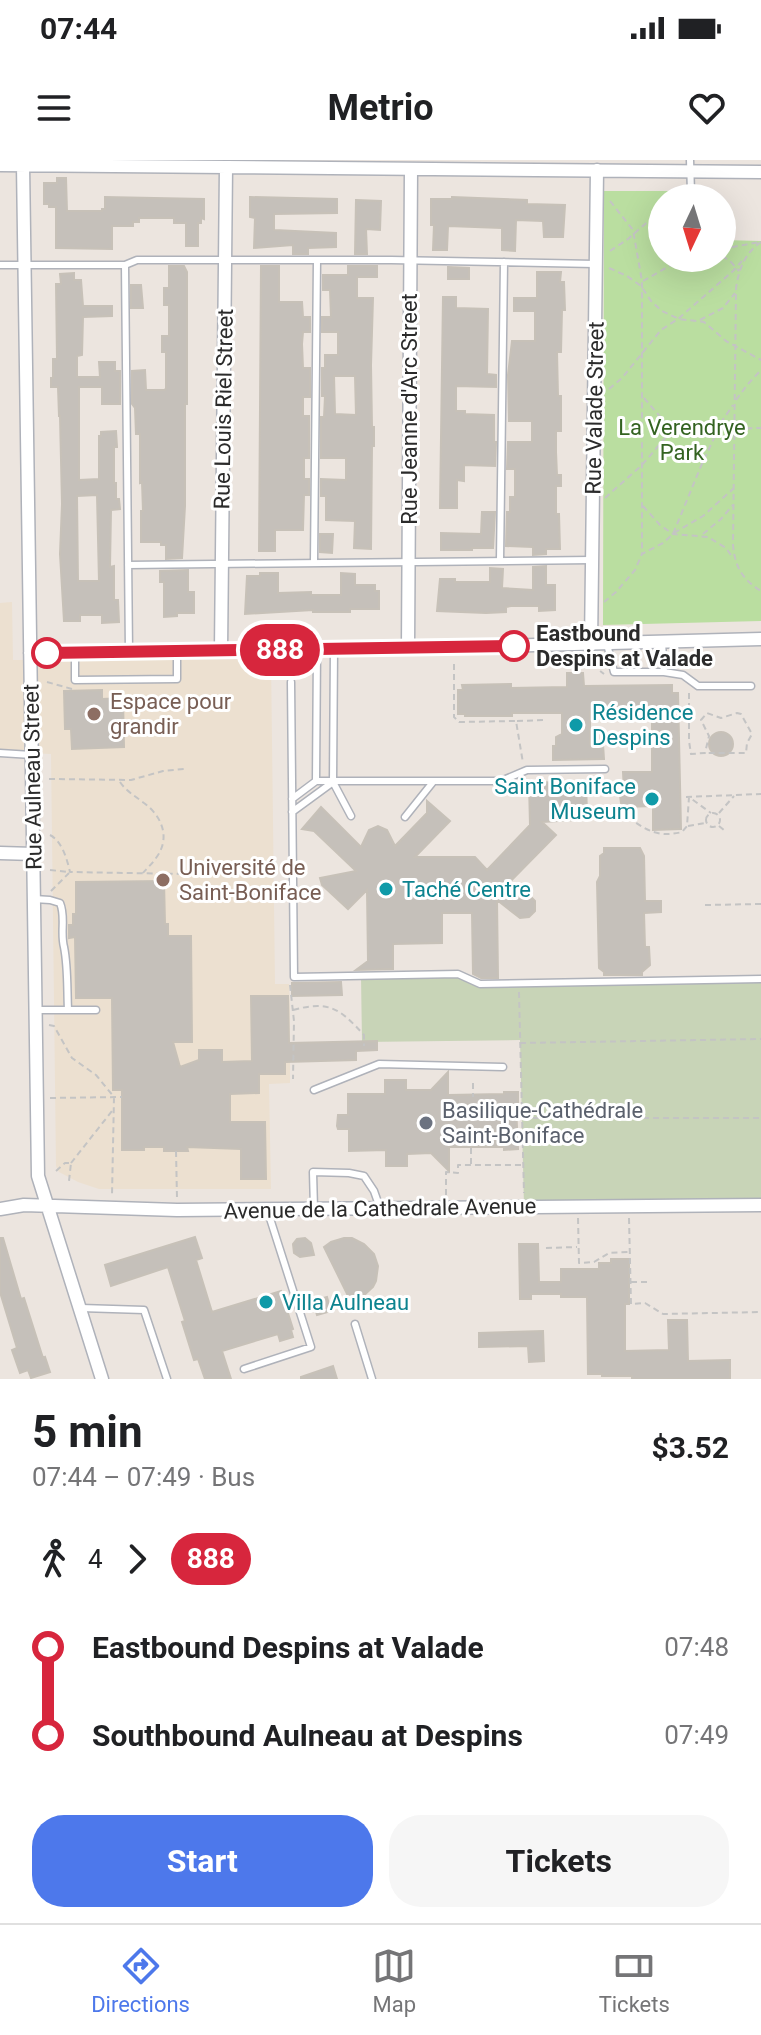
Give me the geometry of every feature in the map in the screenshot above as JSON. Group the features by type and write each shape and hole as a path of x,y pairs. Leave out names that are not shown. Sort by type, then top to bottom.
{"street":[{"path":"0,165 226,167 347,164 411,169 597,170 690,166 761,172"},
{"name":"Rue Aulneau Street","path":"23,165 38,1176 102,1379"},
{"name":"Rue Louis Riel Street","path":"221,651 226,167"},
{"name":"Rue Jeanne d'Arc Street","path":"408,648 411,169"},
{"name":"Rue Valade Street","path":"591,645 597,170"},
{"path":"30,653 591,645 761,639"},
{"path":"0,853 34,854"},
{"name":"Avenue de la Cathedrale Avenue","path":"0,1209 24,1205 177,1210 761,1205"}],"lane":[{"path":"0,265 125,265 137,260 225,259 595,260"},
{"path":"314,562 317,260"},
{"path":"500,560 504,262"},
{"path":"125,265 129,652"},
{"path":"128,565 592,560"},
{"path":"662,642 664,672"},
{"path":"607,644 614,672 683,675 698,686 751,686"},
{"path":"316,781 317,649"},
{"path":"334,649 333,782 351,816"},
{"path":"75,653 75,680 177,679 177,651"},
{"path":"291,682 294,977 458,974 480,984 761,979"},
{"path":"0,753 32,755"},
{"path":"292,799 316,781 501,781 525,771 605,769"},
{"path":"292,812 333,782"},
{"path":"405,817 433,782"},
{"path":"34,899 60,903 63,910 68,1010"},
{"path":"36,1010 96,1010"},
{"path":"314,1090 379,1064 503,1067"},
{"path":"314,1209 313,1172 364,1176 380,1208"},
{"path":"244,1369 311,1347 267,1209"},
{"path":"80,1308 144,1310 167,1379"},
{"path":"355,1324 372,1379"}],"path":[{"path":"591,625 598,609 635,570 642,554 643,505 642,281 634,233 596,186"},
{"path":"595,260 616,248 648,221"},
{"path":"736,246 761,242"},
{"path":"739,271 736,267 761,242"},
{"path":"734,558 736,292 745,257"},
{"path":"595,260 641,286 662,311 678,319 699,320 723,308 736,292"},
{"path":"642,281 658,272"},
{"path":"594,393 616,384 661,330 678,319 730,272"},
{"path":"699,320 761,360"},
{"path":"673,534 718,429 761,370"},
{"path":"642,396 672,430"},
{"path":"592,510 642,465 672,430 761,428"},
{"path":"642,554 703,516 733,489"},
{"path":"702,535 733,504"},
{"path":"643,505 660,525 673,534 702,535 726,548 743,577 761,591"},
{"path":"596,662 599,670 609,677"},
{"path":"454,664 454,717 459,722 545,720"},
{"path":"689,688 691,754 746,753 752,734 741,714 721,718 707,713 701,720 709,736 705,753"},
{"path":"516,721 525,771"},
{"path":"49,779 131,780 184,769"},
{"path":"120,780 121,785 148,806 162,824 164,835 161,848 157,858 143,873"},
{"path":"687,797 761,794"},
{"path":"718,814 734,795"},
{"path":"687,797 711,813 718,814"},
{"path":"620,811 650,832 671,835 682,832 687,826 687,797"},
{"path":"706,823 711,813"},
{"path":"718,814 718,825"},
{"path":"687,826 718,825"},
{"path":"718,825 725,831"},
{"path":"50,835 60,845 70,872"},
{"path":"50,870 185,874"},
{"path":"50,892 70,872"},
{"path":"705,905 761,904"},
{"path":"293,1079 290,984 294,977"},
{"path":"518,984 524,1207"},
{"path":"292,1010 327,1006 342,1012 364,1035 364,1046"},
{"path":"36,1026 54,1026 72,1058 96,1075 114,1097 112,1208"},
{"path":"520,1043 761,1039"},
{"path":"473,1083 473,1097"},
{"path":"37,1098 122,1097"},
{"path":"69,1181 71,1163 113,1110"},
{"path":"523,1118 761,1118"},
{"path":"471,1145 471,1165"},
{"path":"176,1151 177,1210"},
{"path":"56,1171 65,1163 71,1163"},
{"path":"446,1207 446,1172 458,1173 458,1165 524,1165"},
{"path":"577,1206 579,1263 594,1262 609,1253 630,1252"},
{"path":"629,1206 631,1304 645,1303 663,1314 761,1312"},
{"path":"546,1248 578,1247"},
{"path":"630,1282 650,1282"}],"shaded area":[{"name":"Université de Saint-Boniface","path":"12,602 13,660 271,659 275,984 289,984 290,1083 269,1084 271,1189 99,1189 59,1172 56,1166 51,754 0,752 0,603"}],"green space":[{"name":"La Verendrye Park","path":"604,191 648,191 648,272 736,272 736,240 761,241 761,621 603,625"},
{"path":"458,974 476,984 761,979 761,1205 524,1207 520,1040 362,1042 361,976"}],"building":[{"path":"57,178 66,178 67,211 102,211 105,209 105,197 204,199 204,219 201,218 201,223 198,223 198,246 186,246 186,223 174,223 174,218 139,218 133,226 112,226 112,249 56,248 56,207 44,204 44,183 57,183"},
{"path":"250,197 337,199 337,213 274,214 274,230 336,233 336,247 308,248 308,254 293,254 293,245 254,248 255,218 250,217"},
{"path":"452,197 565,205 563,237 544,237 543,221 516,220 515,251 502,250 502,228 448,226 447,250 433,250 431,199"},
{"path":"356,200 381,201 380,230 366,229 367,254 355,254"},
{"path":"169,266 184,266 187,272 187,404 182,558 166,559 166,545 141,542 140,434 136,434 135,408 132,404 132,371 145,370 146,390 165,390 166,352 162,352 162,336 169,336 169,305 164,305 164,288 169,288"},
{"path":"261,266 279,266 279,302 302,302 303,317 310,317 310,332 303,332 302,344 303,368 310,368 310,397 303,397 303,416 309,416 309,458 304,458 304,479 309,479 309,495 304,495 303,530 275,530 275,551 259,551"},
{"path":"348,266 377,266 377,277 357,277 357,298 373,298 371,549 354,548 355,521 326,520 326,496 321,496 321,479 346,480 346,458 321,458 321,417 324,417 325,396 322,396 322,368 325,368 325,355 338,355 338,332 322,332 322,317 331,317 330,290 323,290 323,275 348,275","holes":["334,376 355,376 356,415 335,414"]},
{"path":"448,267 469,268 469,279 448,279"},
{"path":"537,272 561,272 565,310 562,310 561,352 557,352 561,431 556,431 556,452 561,486 556,486 556,514 559,514 560,549 546,549 546,554 533,555 533,547 506,546 507,512 510,512 510,497 515,497 515,469 507,469 508,442 532,442 532,421 509,421 508,375 512,341 535,341 535,311 514,311 514,298 537,298"},
{"path":"74,273 74,280 81,280 83,306 112,306 112,316 83,317 82,355 77,356 77,377 100,377 99,362 115,362 115,371 120,371 120,404 102,404 102,387 79,387 79,480 99,479 99,436 101,432 116,431 114,483 120,509 111,510 110,567 114,566 114,600 118,600 119,622 102,623 102,615 80,615 80,621 64,621 60,554 60,416 58,387 51,387 53,359 57,359 56,284 61,284 60,274","holes":["97,495 99,581 78,581 77,496"]},
{"path":"131,285 141,285 143,308 131,308"},
{"path":"443,297 456,297 456,308 488,309 487,374 496,375 496,387 456,386 456,411 494,415 496,442 495,466 464,465 464,481 457,480 457,508 440,508"},
{"path":"482,512 495,512 493,548 441,550 441,533 481,534"},
{"path":"320,534 333,534 332,553 320,552"},
{"path":"546,566 546,585 555,585 555,610 539,611 539,606 511,606 506,607 506,612 437,611 440,579 490,582 490,568 503,569 502,588 533,590 533,567"},
{"path":"188,570 188,592 194,592 194,613 164,617 164,582 160,582 160,571"},
{"path":"260,573 278,573 278,593 311,592 311,595 341,595 341,573 355,574 355,585 375,585 375,591 379,591 379,609 245,614 247,576 260,576"},
{"name":"Résidence Despins","path":"567,673 583,673 584,686 672,685 672,693 678,693 681,829 653,830 653,806 624,807 621,803 623,772 652,772 652,711 590,712 590,744 603,744 604,759 553,760 556,737 562,734 562,713 512,713 512,716 458,714 458,690 463,690 462,685 567,687"},
{"name":"Espace pour grandir","path":"102,690 102,699 123,698 124,747 72,749 71,729 65,729 64,691"},
{"path":"721,732 729,736 733,744 729,752 721,756 713,752 709,744 713,736"},
{"path":"558,782 558,788 586,786 587,812 573,813 574,820 542,822 556,835 496,896 529,895 535,901 535,911 529,917 520,918 497,900 498,978 481,978 473,974 472,913 442,913 442,943 393,944 393,969 356,970 368,961 367,890 348,909 322,885 320,878 356,871 314,831 302,829 321,807 361,847 369,830 378,826 387,830 395,846 427,813 427,801 450,821 415,857 475,857 487,870 530,825 529,783"},
{"path":"604,848 640,848 644,856 645,901 661,901 661,912 644,913 645,947 649,947 650,965 642,975 604,975 599,968 597,882"},
{"path":"164,881 168,936 191,936 192,1042 173,1042 180,1067 199,1060 199,1050 222,1050 222,1062 252,1061 251,996 288,996 289,1043 377,1041 377,1050 356,1051 356,1060 285,1062 285,1074 259,1074 259,1093 230,1094 230,1122 265,1122 266,1179 241,1179 241,1149 187,1147 188,1151 164,1151 164,1147 144,1147 144,1150 122,1150 122,1090 113,1090 112,998 76,998 75,937 69,938 69,925 73,925 73,914 76,914 76,882"},
{"path":"341,982 342,995 292,996 292,983"},
{"name":"Basilique-Cathédrale Saint-Boniface","path":"448,1072 448,1095 518,1092 518,1149 449,1147 449,1171 431,1153 407,1154 407,1166 386,1166 386,1150 349,1151 349,1129 338,1129 337,1126 338,1115 348,1115 348,1094 385,1094 385,1080 406,1080 406,1090 431,1090"},
{"name":"Villa Aulneau","path":"195,1237 202,1258 196,1260 212,1312 281,1291 293,1329 293,1337 280,1341 278,1334 222,1351 231,1379 205,1379 198,1359 194,1360 168,1267 111,1286 105,1265"},
{"path":"0,1238 3,1238 21,1299 24,1298 50,1372 31,1378 28,1370 20,1373 12,1350 17,1348 0,1292"},
{"path":"305,1238 311,1243 314,1255 300,1257 294,1253 293,1244 297,1239"},
{"path":"344,1238 364,1244 374,1254 378,1266 373,1287 361,1298 350,1300 324,1247"},
{"path":"519,1244 538,1244 539,1282 561,1282 561,1269 599,1269 599,1263 611,1263 611,1259 629,1259 625,1351 669,1350 668,1320 687,1320 688,1361 730,1360 730,1379 632,1379 632,1376 588,1374 587,1297 531,1294 531,1299 520,1299"},
{"path":"327,1297 331,1311 317,1315 313,1301"},
{"path":"543,1331 544,1361 529,1362 528,1346 479,1347 479,1333"},
{"name":"Villa Aulneau","path":"333,1366 337,1379 301,1379 301,1377"}],"bus line":[{"name":"888","path":"47,653 514,646"}],"place":[{"name":"Eastbound Despins at Valade","path":"514,646"},
{"name":"Espace pour grandir","path":"94,714"},
{"name":"Résidence Despins","path":"576,725"},
{"name":"Saint Boniface Museum","path":"652,799"},
{"name":"Université de Saint-Boniface","path":"163,880"},
{"name":"Taché Centre","path":"386,889"},
{"name":"Basilique-Cathédrale Saint-Boniface","path":"426,1123"},
{"name":"Villa Aulneau","path":"266,1302"}]}
